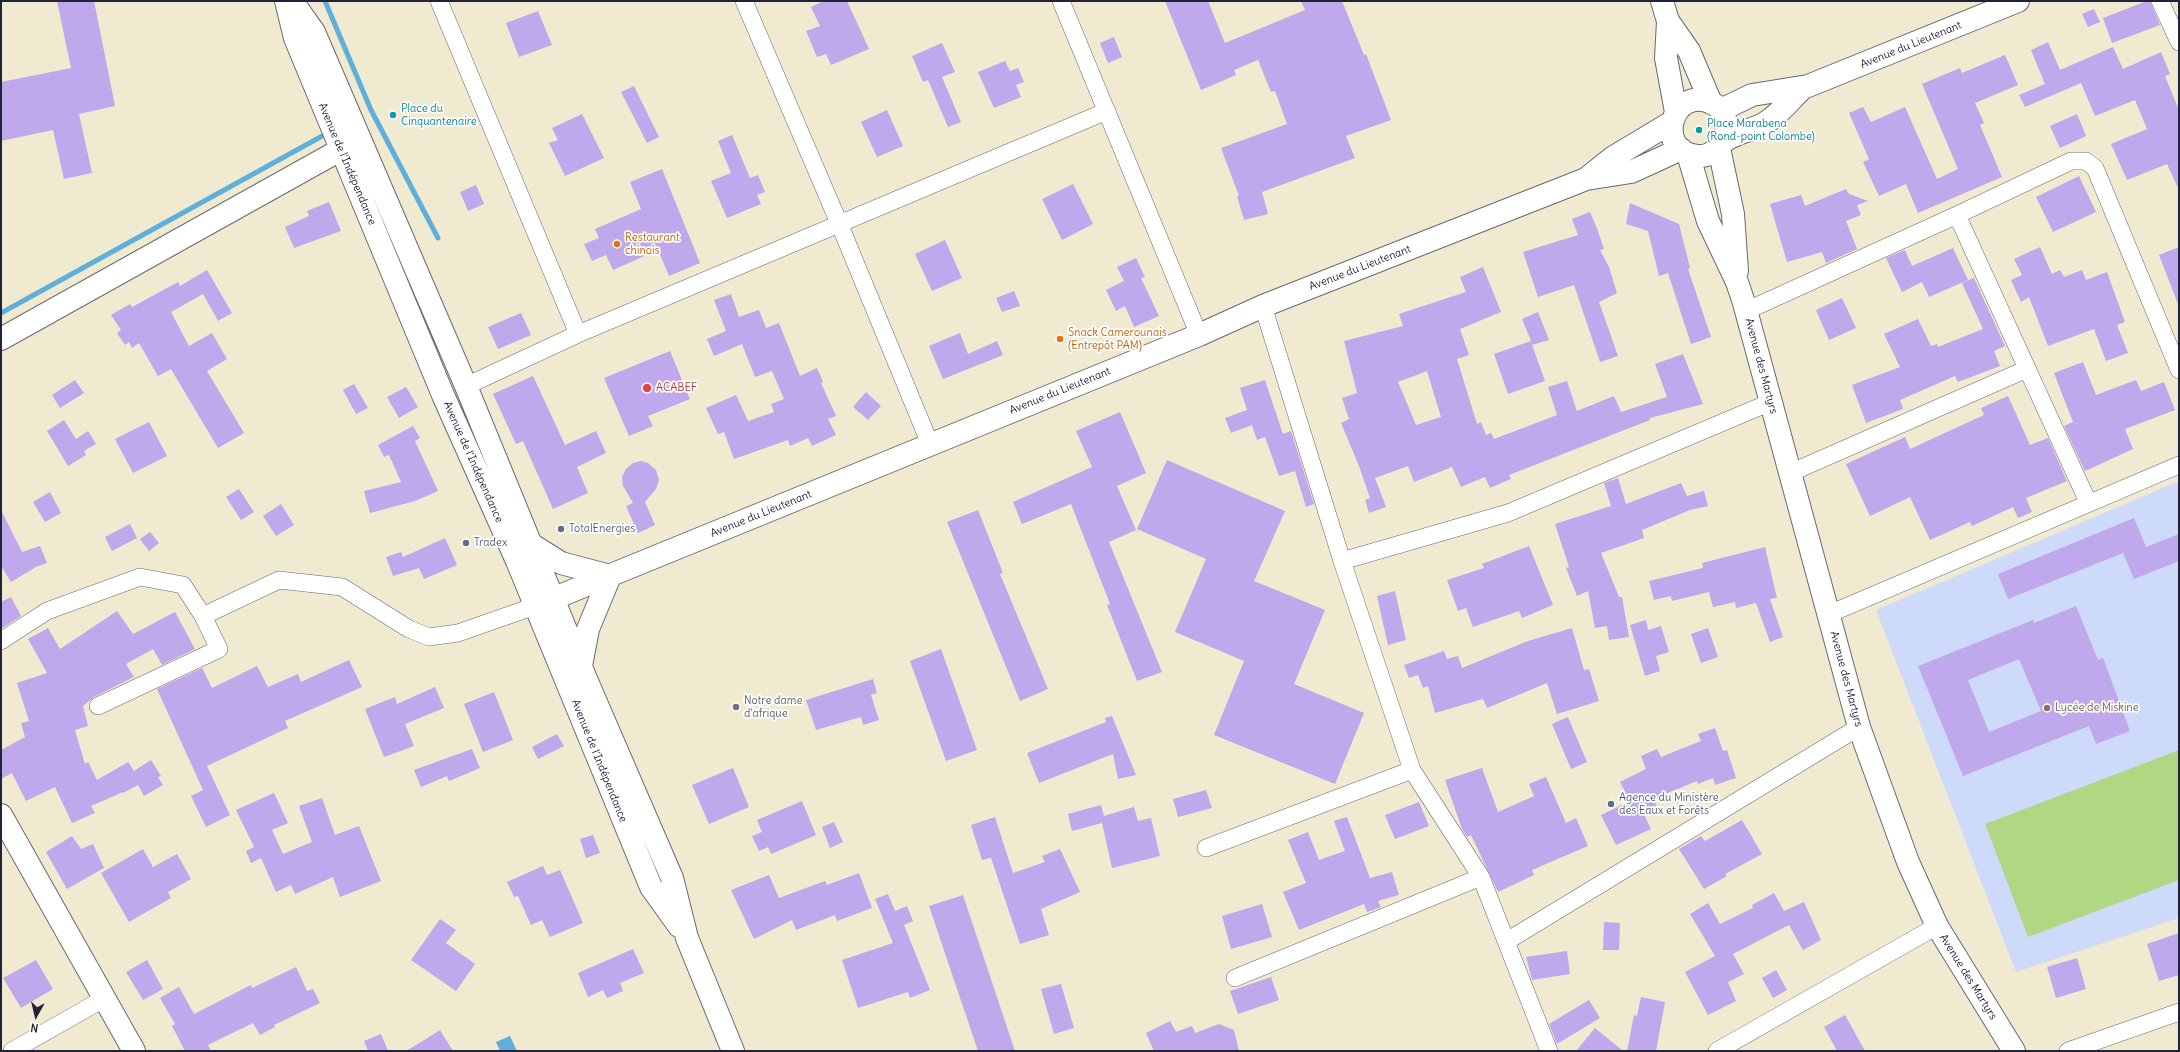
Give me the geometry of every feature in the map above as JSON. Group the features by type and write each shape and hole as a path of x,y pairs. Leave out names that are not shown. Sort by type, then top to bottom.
{"main road":[{"name":"Avenue de l'Indépendance","path":"286,1 295,38 350,145 466,386 529,544 544,602 651,887 686,938"},
{"name":"Avenue de l'Indépendance","path":"292,1 314,32 350,145 443,395 544,602 581,666 672,878 686,938 733,1051"},
{"name":"Avenue du Lieutenant","path":"1716,106 1752,95 1803,88 2018,1"},
{"path":"1665,11 1689,51 1716,106 1726,119 1727,130 1722,144 1710,154 1699,156 1684,152 1674,141 1671,132 1674,117 1666,58 1665,11"},
{"name":"Avenue du Lieutenant","path":"1722,144 1766,122 1803,88"},
{"path":"1674,117 1686,103 1698,100 1716,106"},
{"name":"Avenue du Lieutenant","path":"1586,179 1612,158 1674,117"},
{"name":"Avenue des Martyrs","path":"1722,144 1733,214 1737,282"},
{"path":"1,340 350,145"},
{"name":"Avenue du Lieutenant","path":"544,602 1199,335 1263,306 1586,179 1631,172 1684,152"},
{"name":"Avenue des Martyrs","path":"1684,152 1708,221 1737,282 1859,727 1908,862 1937,926 2014,1051"},
{"path":"529,544 560,563 610,576 588,629 581,666"},
{"path":"1,815 134,1051"}],"street":[{"path":"439,1 578,334"},
{"path":"744,1 839,223 930,444"},
{"path":"1061,1 1199,335"},
{"path":"2160,1 2179,42"},
{"path":"466,386 578,334 1107,111"},
{"path":"1746,311 2072,161 2086,161 2095,168 2179,370"},
{"path":"1957,215 2088,502"},
{"path":"1263,306 1342,562 1412,770 1481,877 1508,941 1549,1051"},
{"path":"1790,473 2027,369"},
{"path":"1342,562 1508,513 1771,402"},
{"path":"1828,614 2088,502 2179,465"},
{"path":"1,641 47,611 140,577 183,585 203,616 219,649 98,706"},
{"path":"203,616 279,580 342,587 409,629 429,637 458,633 544,602"},
{"path":"1508,941 1859,727"},
{"path":"1206,848 1412,770"},
{"path":"1235,978 1481,877"},
{"path":"1717,1051 1937,926"},
{"path":"12,1051 105,998"},
{"path":"2068,1051 2179,1012"}],"shaded area":[{"name":"Lycée de Miskine","path":"2179,481 2179,918 2016,972 1876,610"}],"green space":[{"path":"2179,750 2179,880 2028,937 1985,824"}],"water":[{"path":"510,1036 517,1051 500,1051 496,1042"}],"building":[{"path":"57,1 94,1 115,106 79,114 92,173 64,179 53,130 1,141 1,82 71,68"},
{"path":"824,1 847,1 869,49 831,65 826,54 817,57 806,31 820,26 811,7"},
{"path":"1165,1 1208,1 1225,43 1305,10 1301,1 1342,1 1364,55 1366,54 1391,120 1346,136 1355,158 1262,192 1268,214 1244,220 1237,196 1239,196 1221,148 1287,124 1275,91 1271,92 1258,60 1234,70 1236,75 1201,90"},
{"path":"2150,1 2160,25 2112,43 2103,18"},
{"path":"2094,9 2100,22 2088,27 2082,14"},
{"path":"538,11 552,45 519,57 506,23"},
{"path":"1114,37 1122,57 1108,63 1100,43"},
{"path":"2048,42 2060,70 2113,47 2123,69 2161,52 2170,74 2165,76 2179,110 2179,190 2167,164 2127,180 2111,144 2147,129 2135,100 2095,116 2081,83 2025,107 2019,95 2045,84 2031,50"},
{"path":"942,43 955,72 942,77 961,122 948,127 928,80 923,82 912,56"},
{"path":"2005,55 2018,85 1975,103 1984,123 1980,125 2002,177 1918,213 1906,184 1879,196 1863,162 1869,159 1849,113 1863,107 1871,122 1905,107 1937,179 1958,169 1922,84 1960,68 1962,73"},
{"path":"1005,61 1010,71 1018,68 1024,82 1016,85 1021,97 994,108 978,72"},
{"path":"634,86 659,137 647,143 621,92"},
{"path":"887,110 903,146 877,157 861,122"},
{"path":"582,114 604,158 565,176 549,143 558,140 552,128"},
{"path":"2077,114 2086,136 2060,148 2050,126"},
{"path":"732,135 750,178 758,175 765,192 757,195 761,204 727,218 711,181 731,173 718,141"},
{"path":"662,169 700,263 669,276 658,250 613,270 606,255 592,261 584,244 599,238 595,229 641,209 630,182"},
{"path":"2079,176 2096,212 2053,232 2036,197"},
{"path":"1073,184 1093,224 1062,240 1042,199"},
{"path":"476,185 484,204 468,211 460,192"},
{"path":"1846,189 1849,194 1868,201 1857,205 1861,215 1846,221 1857,249 1826,263 1822,252 1787,262 1770,204 1801,195 1805,206"},
{"path":"329,202 341,231 294,248 285,227 309,216 307,211"},
{"path":"1630,203 1679,224 1690,268 1688,269 1711,337 1691,344 1668,273 1659,276 1648,231 1626,224"},
{"path":"1590,212 1604,249 1600,250 1609,267 1617,293 1599,302 1618,356 1600,362 1574,285 1538,297 1523,252 1578,235 1572,219"},
{"path":"945,240 962,278 932,291 915,254"},
{"path":"2040,247 2052,274 2060,270 2064,277 2082,270 2086,280 2107,272 2125,322 2117,325 2128,353 2106,361 2094,329 2048,346 2029,297 2021,302 2011,280 2022,275 2014,259"},
{"path":"2179,247 2179,303 2178,304 2159,255"},
{"path":"1953,248 1968,280 1929,297 1922,282 1902,292 1886,258 1905,250 1912,266"},
{"path":"1136,258 1145,277 1141,278 1159,316 1134,327 1125,306 1116,311 1106,290 1124,281 1117,267"},
{"path":"1483,267 1501,312 1460,329 1469,355 1457,359 1477,424 1481,422 1486,435 1491,433 1494,439 1557,415 1548,387 1567,381 1577,411 1614,396 1621,412 1667,397 1655,364 1683,354 1703,404 1650,418 1650,420 1509,475 1511,479 1490,488 1485,477 1461,487 1452,467 1414,482 1408,466 1375,478 1386,507 1369,513 1365,500 1370,498 1359,466 1341,423 1349,419 1342,398 1357,393 1344,341 1403,326 1399,314 1466,292 1460,277","holes":["1427,371 1441,417 1416,425 1398,382"]},
{"path":"207,270 232,313 218,321 203,294 171,312 189,346 212,333 227,359 207,371 244,433 218,448 171,369 158,376 139,343 132,348 129,342 125,345 117,333 121,330 111,315 130,304 132,307 178,282 180,286"},
{"path":"1974,278 2005,346 1994,351 2000,366 1958,382 1955,376 1900,400 1903,409 1866,423 1852,385 1900,367 1884,334 1918,319 1931,346 1937,344 1938,347 1983,329 1962,283"},
{"path":"1014,291 1020,306 1002,312 996,298"},
{"path":"731,294 739,317 759,310 766,328 779,323 800,376 817,368 823,382 821,383 836,416 828,419 836,435 812,446 808,438 790,446 788,440 734,459 724,432 718,434 706,408 736,395 748,421 774,412 771,404 784,399 772,371 755,377 742,344 714,356 707,339 726,331 714,300"},
{"path":"1842,298 1856,328 1829,340 1816,310"},
{"path":"1538,312 1549,340 1532,345 1545,381 1508,394 1494,354 1531,341 1522,319"},
{"path":"521,313 531,335 498,349 488,327"},
{"path":"960,333 968,354 997,341 1003,355 943,379 929,346"},
{"name":"ACABEF","path":"670,351 690,399 648,416 653,426 629,436 604,378"},
{"path":"2083,362 2096,395 2136,380 2141,391 2164,382 2175,410 2125,429 2133,449 2085,471 2064,426 2073,422 2054,373"},
{"path":"533,376 565,445 596,431 606,453 577,467 588,493 553,509 523,441 516,444 493,394"},
{"path":"75,380 84,393 60,408 52,395"},
{"path":"1265,380 1283,434 1291,431 1314,504 1306,507 1295,471 1279,476 1265,437 1257,440 1252,425 1231,433 1225,418 1247,410 1240,388"},
{"path":"354,384 368,408 356,414 343,390"},
{"path":"406,387 418,407 399,418 387,397"},
{"path":"866,392 881,406 868,420 853,407"},
{"path":"2008,396 2030,445 2048,438 2067,481 2026,498 2032,512 2018,518 2013,507 1972,526 1970,522 1930,540 1910,497 1870,516 1846,464 1905,437 1910,449 1984,415 1981,408"},
{"path":"1120,412 1146,473 1117,486 1136,530 1109,542 1162,672 1137,681 1107,605 1110,604 1071,504 1022,524 1013,502 1092,467 1076,431"},
{"path":"64,420 76,439 88,431 96,444 84,451 86,455 68,466 47,431"},
{"path":"149,422 167,456 133,473 115,439"},
{"path":"413,426 420,438 415,441 438,491 415,501 370,513 364,491 401,482 389,455 384,457 378,445"},
{"path":"1167,460 1285,511 1254,581 1325,610 1294,684 1364,713 1335,784 1214,735 1244,661 1175,632 1206,559 1137,529"},
{"path":"641,461 648,463 656,470 659,480 656,489 645,502 655,525 638,533 626,506 633,503 623,486 622,477 626,469 633,463"},
{"path":"1618,478 1626,504 1681,483 1687,496 1704,491 1708,506 1690,510 1642,530 1644,538 1601,553 1619,597 1622,597 1629,637 1609,640 1607,626 1595,628 1588,591 1577,596 1566,568 1569,567 1555,524 1611,506 1604,483"},
{"path":"239,489 254,512 241,520 226,497"},
{"path":"50,492 61,513 45,522 33,502"},
{"path":"281,504 294,525 276,536 263,516"},
{"path":"1,510 22,552 40,546 47,563 36,567 11,582 1,566"},
{"path":"978,510 1003,573 1000,574 1048,689 1020,701 947,522"},
{"path":"2134,518 2146,547 2179,534 2179,561 2134,579 2123,553 2008,599 1998,574"},
{"path":"130,524 137,538 112,551 105,537"},
{"path":"150,532 159,543 149,551 140,539"},
{"path":"445,538 457,565 424,579 419,568 393,576 386,557 401,552 403,557"},
{"path":"1529,546 1553,605 1522,618 1519,611 1473,627 1466,608 1458,611 1447,580 1484,568 1482,564"},
{"path":"1765,547 1777,598 1770,599 1783,637 1770,642 1756,603 1736,608 1735,602 1713,607 1709,592 1672,601 1671,596 1654,600 1649,581 1703,568 1702,563"},
{"path":"1395,591 1406,640 1388,645 1377,596"},
{"path":"11,597 21,616 1,629 1,602"},
{"path":"2076,606 2098,660 2103,658 2130,731 2096,744 2089,726 1963,776 1918,666 2033,620 2034,623","holes":["2019,659 2041,711 1989,732 1968,680"]},
{"path":"117,611 133,634 175,612 195,649 162,665 153,649 126,664 134,677 94,697 83,706 88,726 75,730 85,764 88,762 97,780 128,762 134,771 151,760 161,776 158,777 163,785 144,796 138,785 91,806 95,813 72,823 55,787 26,801 12,773 1,779 1,750 25,737 21,723 29,721 17,683 47,673 28,639 48,628 60,649"},
{"path":"1646,620 1648,630 1661,626 1669,652 1656,656 1660,671 1645,676 1630,625"},
{"path":"1572,628 1584,670 1589,669 1599,701 1557,714 1547,683 1487,708 1483,699 1435,713 1428,686 1423,688 1418,675 1409,678 1404,665 1444,651 1447,659 1458,656 1462,668 1528,641"},
{"path":"1708,628 1718,657 1701,663 1691,634"},
{"path":"941,649 977,750 946,761 910,661"},
{"path":"349,660 362,687 285,721 288,728 207,766 230,815 206,827 191,796 203,790 157,689 202,668 212,688 257,666 268,687 298,674 301,682"},
{"path":"873,679 877,693 871,695 879,720 863,725 861,717 816,730 806,700"},
{"path":"435,687 444,708 405,724 414,746 384,757 365,709 395,697 397,704"},
{"path":"494,692 513,740 483,752 464,704"},
{"path":"1112,716 1136,775 1118,779 1113,754 1039,783 1027,753 1106,722 1105,718"},
{"path":"1568,717 1587,762 1571,769 1552,724"},
{"path":"1715,728 1723,751 1727,750 1736,778 1715,785 1713,778 1698,784 1697,781 1653,799 1657,805 1643,812 1651,829 1616,845 1601,815 1630,801 1620,782 1646,769 1641,756 1657,749 1661,757 1701,741 1698,734"},
{"path":"557,734 564,746 538,759 532,747"},
{"path":"472,749 480,768 449,781 447,776 421,787 414,770"},
{"path":"733,768 749,807 709,824 692,785"},
{"path":"1482,768 1498,812 1534,796 1529,784 1546,777 1566,823 1576,818 1588,846 1532,870 1534,875 1498,892 1471,835 1467,837 1462,829 1445,780"},
{"path":"1206,790 1212,808 1178,817 1173,799"},
{"path":"274,793 288,823 272,830 283,854 312,842 299,806 322,798 335,835 359,826 381,881 340,897 333,877 295,894 291,885 276,892 261,858 251,863 246,851 254,847 236,810"},
{"path":"802,801 816,835 771,854 768,847 759,851 752,836 762,832 757,820"},
{"path":"1419,802 1429,826 1395,839 1385,815"},
{"path":"1101,805 1104,816 1134,807 1138,821 1151,818 1160,856 1112,868 1102,823 1072,831 1068,814"},
{"path":"995,817 1013,873 1045,862 1042,856 1060,849 1080,892 1041,909 1049,935 1020,944 991,858 982,860 971,825"},
{"path":"1347,817 1370,878 1392,872 1399,895 1378,901 1381,907 1367,912 1364,904 1299,930 1283,892 1306,883 1288,840 1308,832 1319,860 1345,851 1334,821"},
{"path":"1742,820 1762,854 1725,874 1727,876 1704,889 1679,849 1701,836 1705,841"},
{"path":"834,822 843,842 830,848 822,827"},
{"path":"593,835 600,853 586,858 580,839"},
{"path":"72,836 81,849 93,844 104,868 67,889 46,852"},
{"path":"143,849 153,867 177,854 191,879 168,892 171,898 129,922 101,873"},
{"path":"543,866 547,875 560,870 583,923 550,937 542,920 531,925 518,896 514,897 507,882"},
{"path":"859,873 872,908 837,921 835,915 796,930 792,920 754,939 731,890 769,875 779,898 825,881 827,885"},
{"path":"1774,893 1784,911 1804,902 1821,940 1803,950 1789,925 1733,954 1744,974 1728,982 1736,1001 1708,1015 1685,972 1715,956 1690,914 1708,903 1720,924 1753,908 1752,905"},
{"path":"888,894 895,911 907,906 913,921 904,925 930,990 910,998 908,992 858,1008 842,960 893,943 875,899"},
{"path":"963,895 1015,1051 978,1051 929,906"},
{"path":"1262,904 1272,937 1231,949 1222,916"},
{"path":"440,919 456,930 446,943 475,964 456,991 411,960"},
{"path":"1604,922 1620,923 1619,950 1603,950"},
{"path":"2179,933 2179,975 2159,981 2147,944"},
{"path":"633,949 644,973 620,983 623,991 607,998 603,990 588,997 578,973"},
{"path":"1567,951 1570,974 1532,980 1526,957"},
{"path":"2077,958 2086,989 2056,998 2047,967"},
{"path":"36,960 53,989 21,1008 3,978"},
{"path":"147,960 163,989 143,1000 126,972"},
{"path":"296,967 307,991 313,989 320,1003 274,1025 275,1027 260,1035 253,1023 208,1045 211,1051 185,1051 172,1026 175,1024 160,998 179,987 194,1014 251,985 252,988"},
{"path":"1776,970 1787,990 1773,998 1762,978"},
{"path":"1271,977 1279,1000 1238,1014 1230,991"},
{"path":"1061,984 1074,1028 1054,1034 1041,989"},
{"path":"1641,997 1665,1002 1656,1051 1627,1051 1634,1015 1637,1016"},
{"path":"1589,1000 1600,1018 1557,1044 1549,1024"},
{"path":"1845,1015 1865,1051 1837,1051 1824,1027"},
{"path":"1170,1021 1176,1032 1192,1026 1195,1033 1219,1024 1234,1030 1239,1051 1154,1051 1146,1033"},
{"path":"1595,1028 1623,1051 1576,1051"},
{"path":"440,1030 453,1051 406,1051 426,1039"},
{"path":"381,1034 388,1051 368,1051 364,1041"}],"waterway":[{"path":"325,1 371,110 438,238"},
{"path":"1,313 324,135"}],"place":[{"name":"Place du Cinquantenaire","path":"393,115"},
{"name":"Place Marabena (Rond-point Colombe)","path":"1699,130"},
{"name":"Restaurant chinois","path":"617,244"},
{"name":"Snack Camerounais (Entrepôt PAM)","path":"1060,339"},
{"name":"ACABEF","path":"647,388"},
{"name":"TotalEnergies","path":"561,529"},
{"name":"Tradex","path":"466,543"},
{"name":"Notre dame d'afrique","path":"736,707"},
{"name":"Lycée de Miskine","path":"2047,708"},
{"name":"Agence du Ministère des Eaux et Forêts","path":"1611,804"}]}
